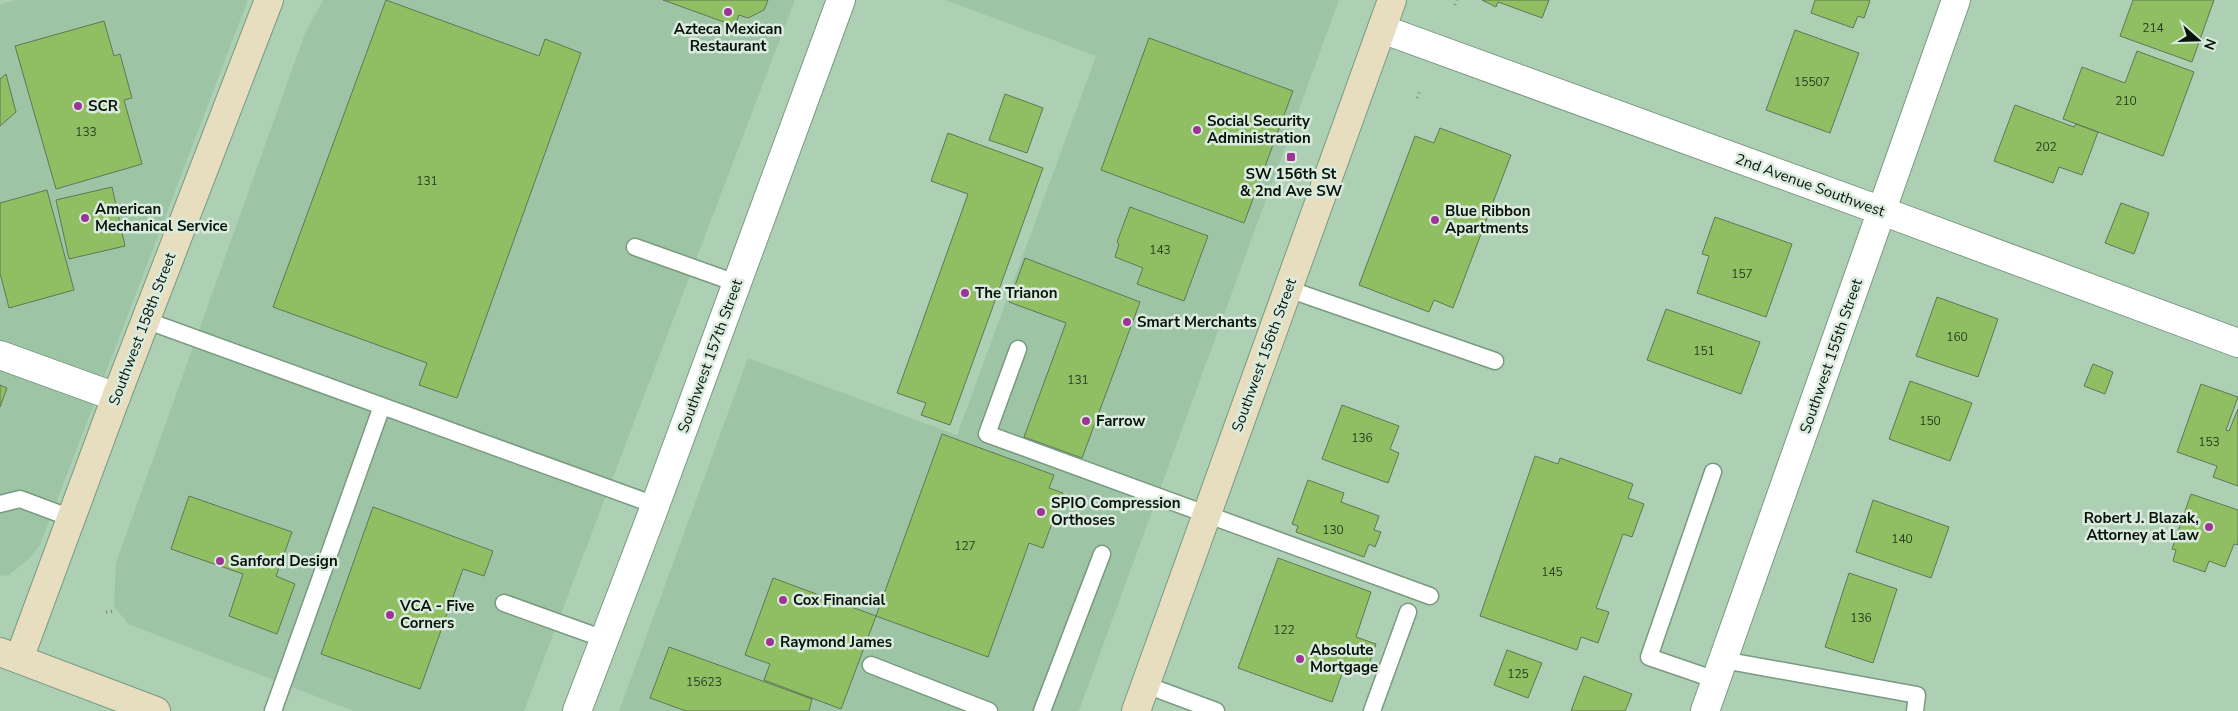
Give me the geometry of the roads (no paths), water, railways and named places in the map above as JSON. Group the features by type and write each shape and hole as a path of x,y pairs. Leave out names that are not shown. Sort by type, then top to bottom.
{"main road":[{"name":"Southwest 158th Street","path":"9,655 71,518 145,320 269,0"},
{"name":"Southwest 156th Street","path":"1136,711 1392,0"},
{"path":"9,655 156,711"}],"street":[{"name":"Southwest 157th Street","path":"576,711 655,505 841,0"},
{"name":"Southwest 155th Street","path":"1705,711 1956,0"},
{"name":"2nd Avenue Southwest","path":"1382,29 1882,211 2238,344"},
{"path":"0,355 116,397"}],"lane":[{"path":"635,247 736,283"},
{"path":"1288,289 1496,362"},
{"path":"145,320 655,505"},
{"path":"1018,349 987,434 1208,513 1430,596"},
{"path":"273,711 382,406"},
{"path":"1713,472 1649,657 1720,670 1918,695 1914,711"},
{"path":"0,504 20,499 71,518"},
{"path":"1042,711 1102,554"},
{"path":"504,603 604,639"},
{"path":"1372,711 1408,612"},
{"path":"870,665 989,711"},
{"path":"1146,685 1216,711"}],"place":[{"name":"Azteca Mexican Restaurant","path":"728,12"},
{"name":"SCR","path":"78,106"},
{"name":"Social Security Administration","path":"1197,130"},
{"name":"SW 156th St & 2nd Ave SW","path":"1291,157"},
{"name":"American Mechanical Service","path":"85,218"},
{"name":"Blue Ribbon Apartments","path":"1435,220"},
{"name":"The Trianon","path":"965,293"},
{"name":"Smart Merchants","path":"1127,322"},
{"name":"Farrow","path":"1086,421"},
{"name":"SPIO Compression Orthoses","path":"1041,512"},
{"name":"Robert J. Blazak, Attorney at Law","path":"2209,527"},
{"name":"Sanford Design","path":"220,561"},
{"name":"Cox Financial","path":"783,600"},
{"name":"VCA - Five Corners","path":"390,615"},
{"name":"Raymond James","path":"770,642"},
{"name":"Absolute Mortgage","path":"1300,659"}]}
